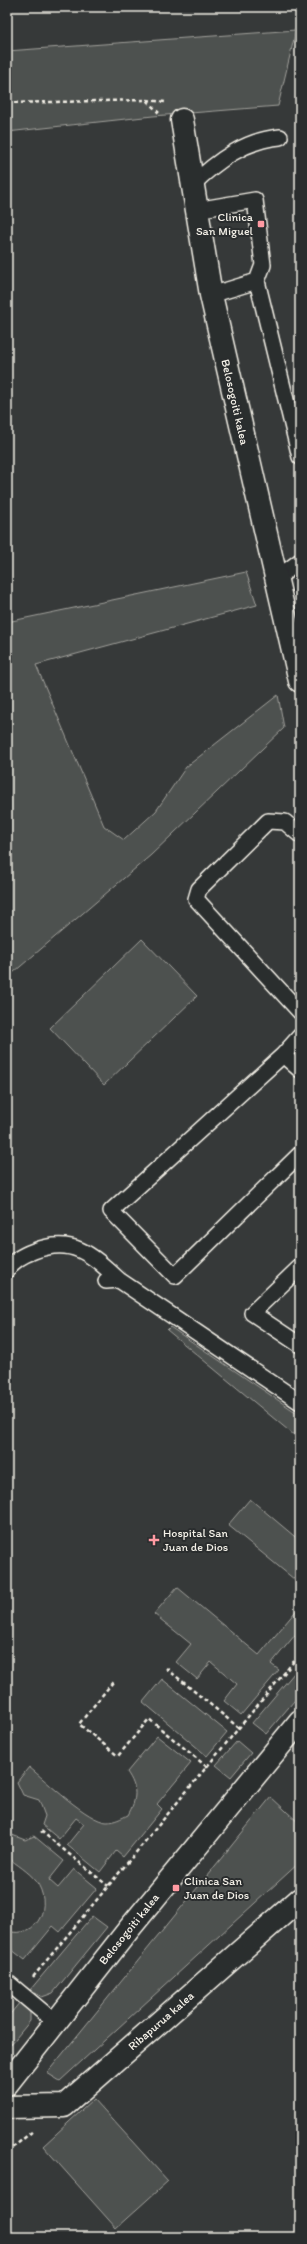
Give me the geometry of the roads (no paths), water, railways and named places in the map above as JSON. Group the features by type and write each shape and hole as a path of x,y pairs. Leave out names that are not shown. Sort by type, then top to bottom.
{"street":[{"name":"Belosogoiti kalea","path":"172,118 192,185 211,295 300,682"},
{"name":"Belosogoiti kalea","path":"7,2084 169,1880 300,1721"},
{"name":"Ribapurua kalea","path":"7,2107 64,2106 300,1899"}],"lane":[{"path":"192,185 215,163 246,145 280,137"},
{"path":"196,210 255,200 263,264 258,281 300,457"},
{"path":"211,295 258,281"},
{"path":"276,579 300,561"},
{"path":"300,835 285,822 268,821 200,889 196,899 300,1012"},
{"path":"300,1036 283,1055 111,1211 175,1276 300,1154"},
{"path":"283,1055 300,1070"},
{"path":"7,1270 22,1255 50,1245 77,1247 102,1264 113,1280 300,1402"},
{"path":"300,1268 252,1313 300,1345"},
{"path":"7,1982 55,2022"}],"place":[{"name":"Clinica San Miguel","path":"261,224"},
{"name":"Hospital San Juan de Dios","path":"154,1540"},
{"name":"Clinica San Juan de Dios","path":"176,1888"}]}
